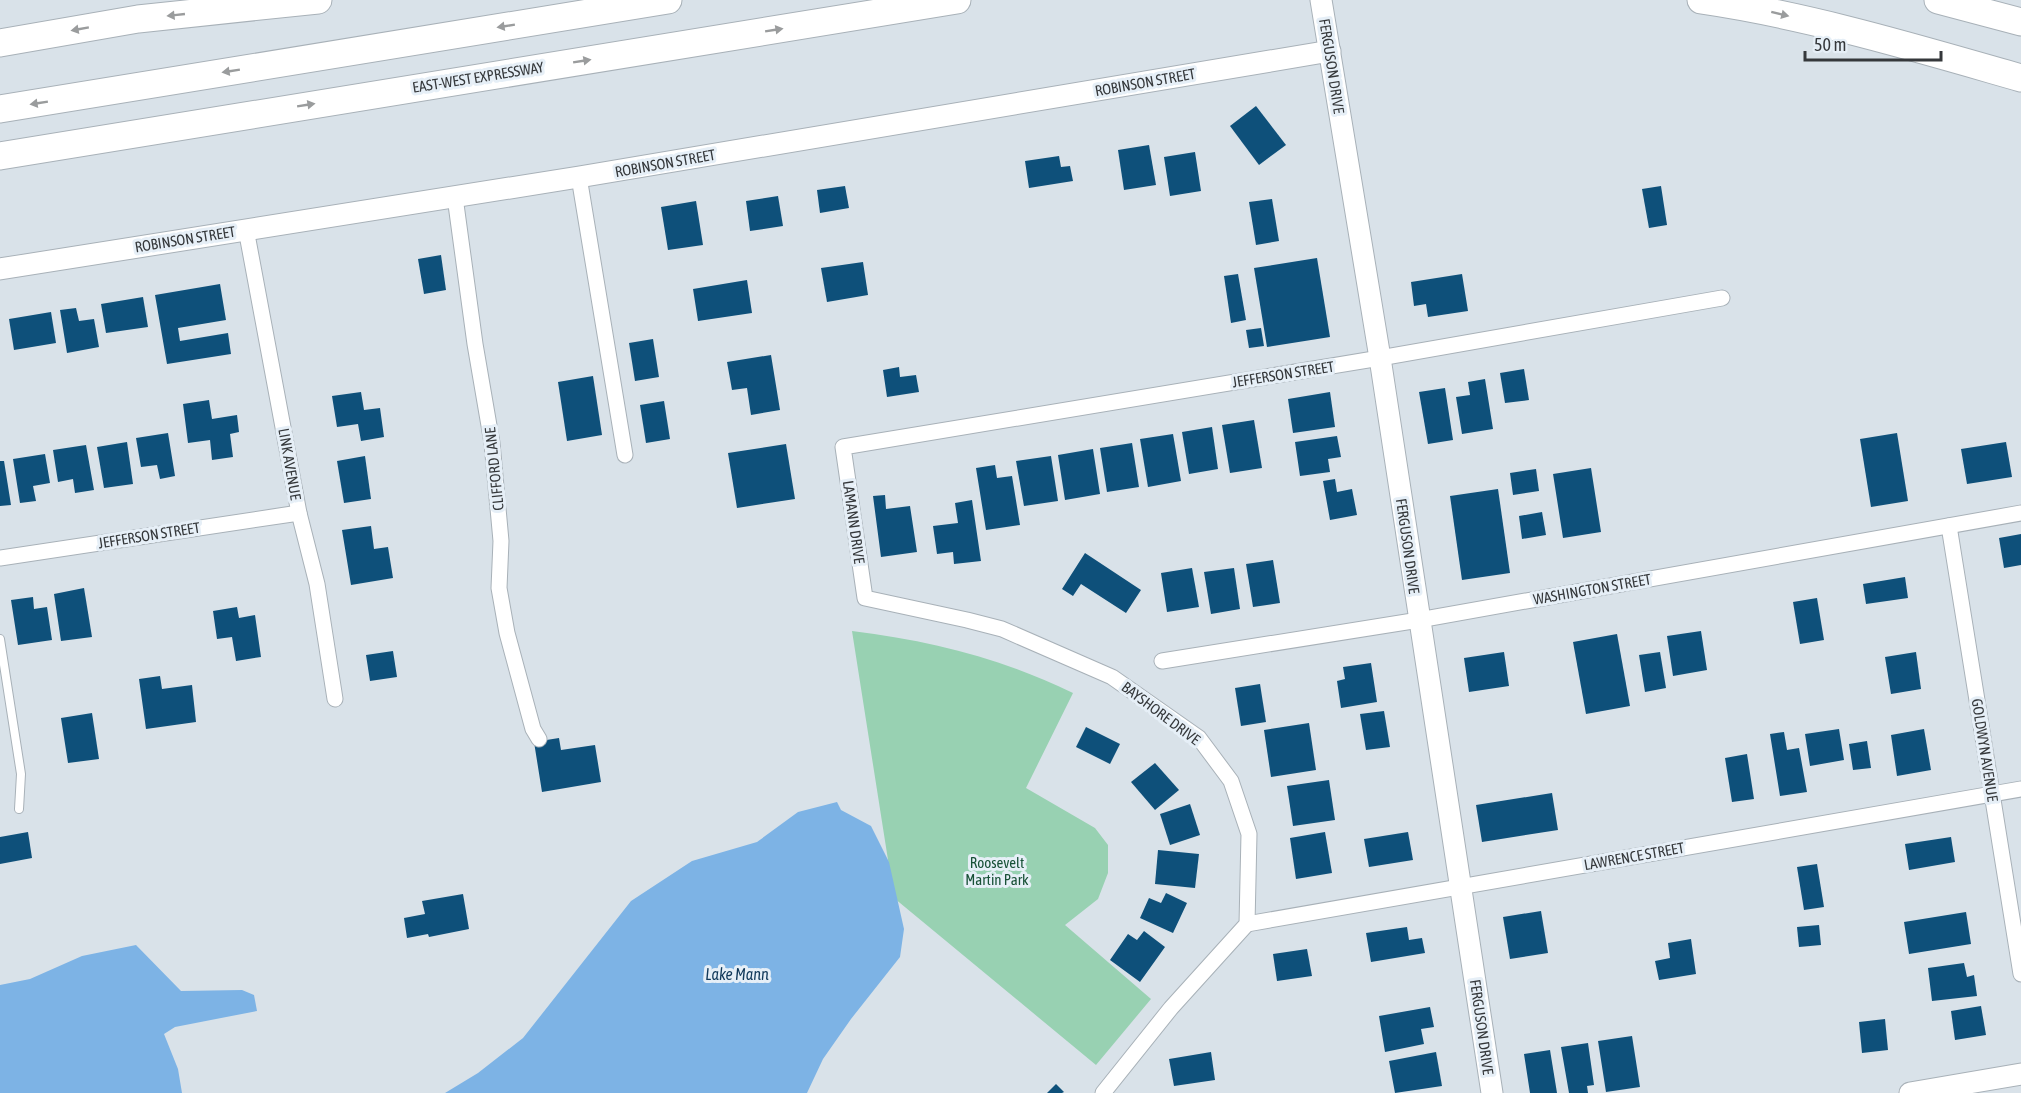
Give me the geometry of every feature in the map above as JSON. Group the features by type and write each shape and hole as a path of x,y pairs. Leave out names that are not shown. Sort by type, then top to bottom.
{"highway":[{"path":"0,43 138,19 318,0"},
{"path":"0,109 668,0"},
{"name":"EAST-WEST EXPRESSWAY","path":"0,156 957,0"},
{"path":"1701,0 1756,8 1892,41 2021,78"},
{"path":"1938,0 2021,22"},
{"path":"0,165 259,113"}],"street":[{"name":"FERGUSON DRIVE","path":"1321,0 1380,358 1492,1093"},
{"name":"ROBINSON STREET","path":"0,269 579,177 1330,51"},
{"path":"579,177 625,455"},
{"name":"CLIFFORD LANE","path":"455,196 492,443 501,541 499,588 507,633 533,729 539,739"},
{"name":"LINK AVENUE","path":"246,229 299,513 316,584 335,699"},
{"name":"JEFFERSON STREET","path":"843,447 1380,358 1722,298"},
{"name":"LAMANN DRIVE","path":"843,447 866,598"},
{"name":"JEFFERSON STREET","path":"0,558 299,513"},
{"name":"WASHINGTON STREET","path":"1162,661 1419,620 2021,513"},
{"name":"GOLDWYN AVENUE","path":"1949,526 2021,974"},
{"name":"BAYSHORE DRIVE","path":"866,598 967,620 1013,634 1112,677 1199,738 1230,781 1249,834 1247,924"},
{"name":"LAWRENCE STREET","path":"1247,924 2021,789"},
{"path":"1103,1093 1171,1008 1247,924"},
{"path":"1910,1093 2021,1074"}],"lane":[{"path":"0,639 21,774 19,809"}],"green space":[{"name":"Roosevelt Martin Park","path":"852,631 910,640 966,653 1019,670 1073,693 1026,788 1095,828 1108,845 1108,873 1098,899 1065,925 1151,999 1096,1065 894,898"}],"water":[{"name":"Lake Mann","path":"837,802 841,810 871,826 889,862 904,929 900,957 823,1059 807,1093 445,1093 478,1073 523,1038 631,901 692,861 757,842 798,812"},
{"path":"136,945 181,991 242,990 254,995 257,1011 175,1027 164,1034 178,1069 182,1093 0,1093 0,985 30,979 82,956"}],"building":[{"path":"1256,106 1286,145 1259,165 1230,126"},
{"path":"1149,145 1156,185 1124,190 1118,150"},
{"path":"1195,152 1201,191 1170,196 1164,157"},
{"path":"1059,156 1061,167 1070,166 1073,181 1029,188 1025,161"},
{"path":"845,186 849,208 820,213 817,190"},
{"path":"1661,186 1667,225 1649,228 1642,189"},
{"path":"778,196 783,226 750,231 746,201"},
{"path":"1272,199 1279,241 1256,245 1249,202"},
{"path":"696,201 703,245 668,250 661,207"},
{"path":"441,255 446,290 424,294 418,259"},
{"path":"1317,258 1330,337 1267,347 1254,268"},
{"path":"863,262 868,295 827,302 821,268"},
{"path":"1238,274 1246,320 1231,323 1224,276"},
{"path":"1462,274 1468,311 1428,317 1426,304 1414,306 1411,282"},
{"path":"747,280 752,313 698,321 693,289"},
{"path":"220,284 226,320 178,328 180,341 228,333 231,354 167,364 155,295"},
{"path":"143,297 148,327 106,333 101,304"},
{"path":"76,308 79,321 94,319 99,347 67,353 60,310"},
{"path":"51,312 56,343 14,350 9,319"},
{"path":"1261,328 1264,346 1249,348 1246,330"},
{"path":"653,339 659,377 635,381 629,343"},
{"path":"771,355 780,410 751,415 747,388 732,390 727,362"},
{"path":"899,367 900,377 916,375 919,392 887,397 883,370"},
{"path":"1524,369 1529,400 1505,403 1500,373"},
{"path":"593,376 602,435 567,441 558,382"},
{"path":"1485,379 1493,429 1462,434 1456,397 1470,395 1468,382"},
{"path":"1445,388 1453,440 1428,444 1419,392"},
{"path":"361,392 364,410 380,408 384,437 361,441 358,424 337,427 332,396"},
{"path":"1330,392 1335,427 1293,433 1288,399"},
{"path":"209,400 212,419 237,415 239,432 230,434 233,457 212,460 210,440 188,443 183,404"},
{"path":"664,401 670,439 646,443 640,405"},
{"path":"1254,420 1262,468 1230,473 1222,425"},
{"path":"1212,427 1218,469 1189,474 1182,432"},
{"path":"168,433 175,476 160,479 157,465 141,467 136,438"},
{"path":"1897,433 1908,501 1871,507 1860,439"},
{"path":"1173,434 1181,481 1148,487 1140,439"},
{"path":"1337,436 1341,457 1328,459 1330,472 1300,476 1295,442"},
{"path":"127,442 133,484 104,488 97,447"},
{"path":"2006,442 2012,477 1967,484 1961,449"},
{"path":"1132,443 1139,487 1107,492 1100,448"},
{"path":"786,444 795,499 737,508 728,453"},
{"path":"86,445 94,490 75,493 73,479 58,482 53,450"},
{"path":"1093,449 1100,494 1065,500 1058,455"},
{"path":"45,454 50,483 33,486 36,501 20,503 13,459"},
{"path":"365,456 371,499 344,503 337,461"},
{"path":"1051,456 1058,501 1024,506 1016,461"},
{"path":"0,461 4,461 11,505 0,506"},
{"path":"995,465 997,478 1012,476 1020,525 986,530 976,468"},
{"path":"1591,468 1601,532 1563,538 1553,474"},
{"path":"1536,469 1539,491 1513,495 1510,473"},
{"path":"1335,479 1337,492 1352,489 1357,515 1330,520 1323,481"},
{"path":"1498,489 1510,573 1462,580 1450,496"},
{"path":"885,495 886,509 910,506 917,552 881,557 873,496"},
{"path":"972,500 981,561 954,564 953,552 937,554 933,526 958,523 955,503"},
{"path":"1542,512 1546,535 1522,539 1519,516"},
{"path":"371,526 374,549 388,547 393,578 351,585 342,530"},
{"path":"2021,534 2021,565 2004,568 1999,538"},
{"path":"1085,553 1141,590 1126,613 1081,584 1073,596 1062,589"},
{"path":"1273,560 1280,603 1253,607 1246,564"},
{"path":"1192,568 1199,607 1167,612 1161,573"},
{"path":"1234,568 1240,609 1211,614 1204,572"},
{"path":"1905,577 1908,598 1866,604 1863,584"},
{"path":"84,588 92,637 61,641 54,594"},
{"path":"33,597 34,609 47,607 52,640 18,645 11,600"},
{"path":"1817,598 1824,640 1800,644 1793,602"},
{"path":"237,607 239,618 255,615 261,657 236,661 232,637 217,639 213,611"},
{"path":"1701,631 1707,670 1673,676 1667,636"},
{"path":"1617,634 1630,706 1586,714 1573,642"},
{"path":"393,651 397,677 370,681 366,655"},
{"path":"1504,652 1509,686 1469,692 1464,658"},
{"path":"1660,652 1666,688 1645,692 1639,655"},
{"path":"1916,652 1921,689 1891,694 1885,657"},
{"path":"1371,663 1377,702 1341,708 1337,681 1345,679 1343,667"},
{"path":"160,676 162,689 192,685 196,722 146,729 139,679"},
{"path":"1260,684 1266,722 1241,726 1235,688"},
{"path":"1384,711 1390,747 1366,750 1360,714"},
{"path":"92,713 99,759 68,763 61,718"},
{"path":"1309,723 1316,770 1271,777 1264,730"},
{"path":"1086,727 1120,744 1110,764 1076,747"},
{"path":"1839,729 1844,760 1810,766 1805,734"},
{"path":"1924,729 1931,770 1897,776 1891,735"},
{"path":"1784,732 1787,750 1799,748 1807,792 1780,796 1770,734"},
{"path":"559,738 561,750 595,745 601,782 542,792 534,742"},
{"path":"1867,741 1871,768 1853,770 1849,744"},
{"path":"1747,754 1754,799 1732,802 1725,758"},
{"path":"1155,763 1179,790 1155,810 1131,782"},
{"path":"1329,780 1335,820 1293,826 1287,786"},
{"path":"1552,793 1558,830 1482,842 1476,805"},
{"path":"1190,804 1200,835 1170,845 1160,814"},
{"path":"28,832 32,858 0,864 0,837"},
{"path":"1325,832 1332,873 1296,879 1290,838"},
{"path":"1408,832 1413,860 1369,867 1364,839"},
{"path":"1951,837 1955,862 1909,870 1905,844"},
{"path":"1158,850 1199,854 1195,888 1155,884"},
{"path":"1817,864 1824,907 1804,910 1797,867"},
{"path":"1166,893 1187,903 1173,933 1140,918 1149,898 1161,903"},
{"path":"463,894 469,929 429,937 428,934 407,938 404,918 425,914 422,901"},
{"path":"1541,911 1548,953 1510,959 1503,917"},
{"path":"1966,912 1971,944 1909,954 1904,922"},
{"path":"1819,925 1821,945 1799,947 1797,927"},
{"path":"1407,927 1409,940 1422,938 1425,953 1371,962 1366,933"},
{"path":"1144,931 1165,947 1140,982 1110,960 1128,934 1137,940"},
{"path":"1691,939 1696,974 1659,980 1655,961 1670,958 1668,943"},
{"path":"1307,949 1312,976 1277,981 1273,954"},
{"path":"1964,963 1967,977 1974,975 1977,996 1932,1001 1928,968"},
{"path":"1981,1006 1986,1035 1955,1040 1951,1011"},
{"path":"1430,1007 1434,1027 1421,1029 1424,1044 1385,1052 1379,1016"},
{"path":"1885,1019 1888,1050 1862,1053 1859,1022"},
{"path":"1632,1036 1640,1087 1606,1092 1598,1041"},
{"path":"1588,1043 1594,1085 1587,1086 1588,1093 1569,1093 1561,1047"},
{"path":"1550,1050 1557,1093 1530,1093 1524,1054"},
{"path":"1211,1052 1215,1080 1174,1086 1169,1059"},
{"path":"1436,1052 1442,1086 1395,1093 1389,1061"},
{"path":"1056,1084 1064,1092 1047,1093"}]}
